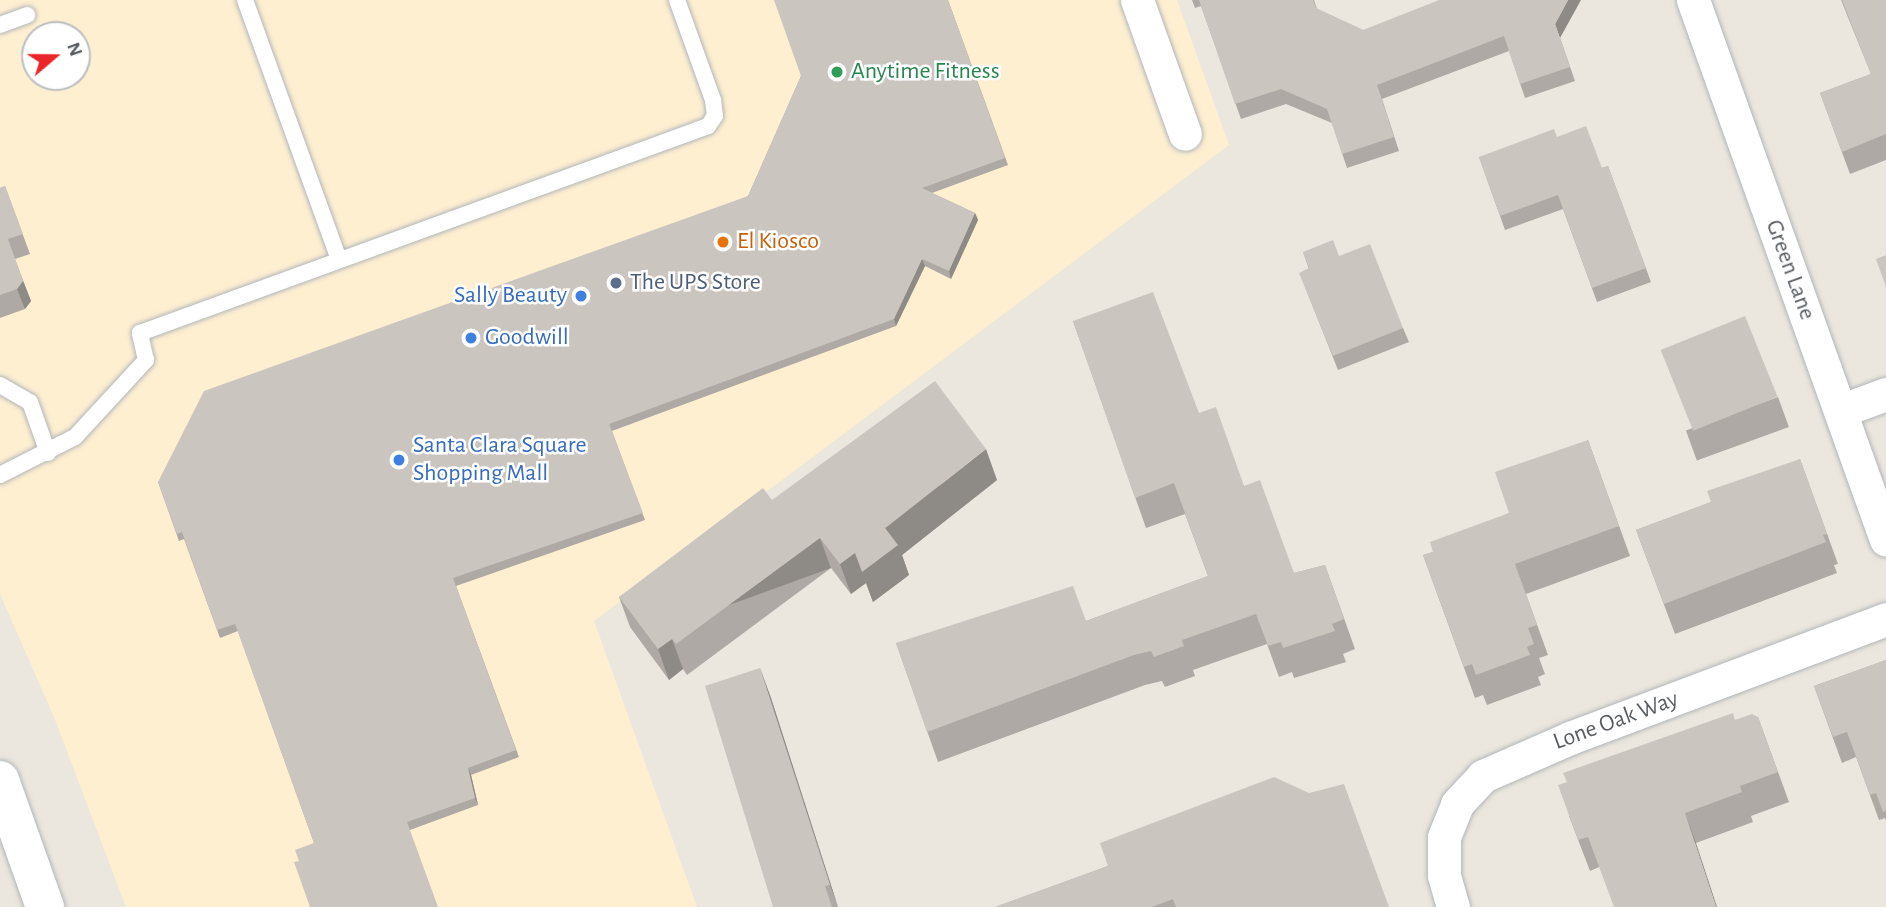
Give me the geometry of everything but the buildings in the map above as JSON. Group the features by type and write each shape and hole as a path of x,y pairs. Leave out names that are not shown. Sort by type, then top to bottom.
{"street":[{"path":"1137,0 1185,134"},
{"name":"Green Lane","path":"1693,0 1886,540"},
{"path":"1840,411 1886,394"},
{"name":"Lone Oak Way","path":"1453,907 1444,874 1444,837 1457,804 1483,776 1570,738 1886,619"},
{"path":"0,780 46,907"}],"lane":[{"path":"246,0 339,260"},
{"path":"0,475 75,438 146,360 140,333 708,126 715,116 713,100 677,0"},
{"path":"0,25 27,15"},
{"path":"0,386 30,402 48,453"}],"shaded area":[{"path":"0,0 1177,0 1229,145 594,621 697,907 126,907 54,717 0,594"}],"place":[{"name":"Anytime Fitness","path":"837,72"},
{"name":"El Kiosco","path":"723,242"},
{"name":"The UPS Store","path":"616,283"},
{"name":"Sally Beauty","path":"581,296"},
{"name":"Goodwill","path":"471,338"},
{"name":"Santa Clara Square Shopping Mall","path":"399,460"}]}
